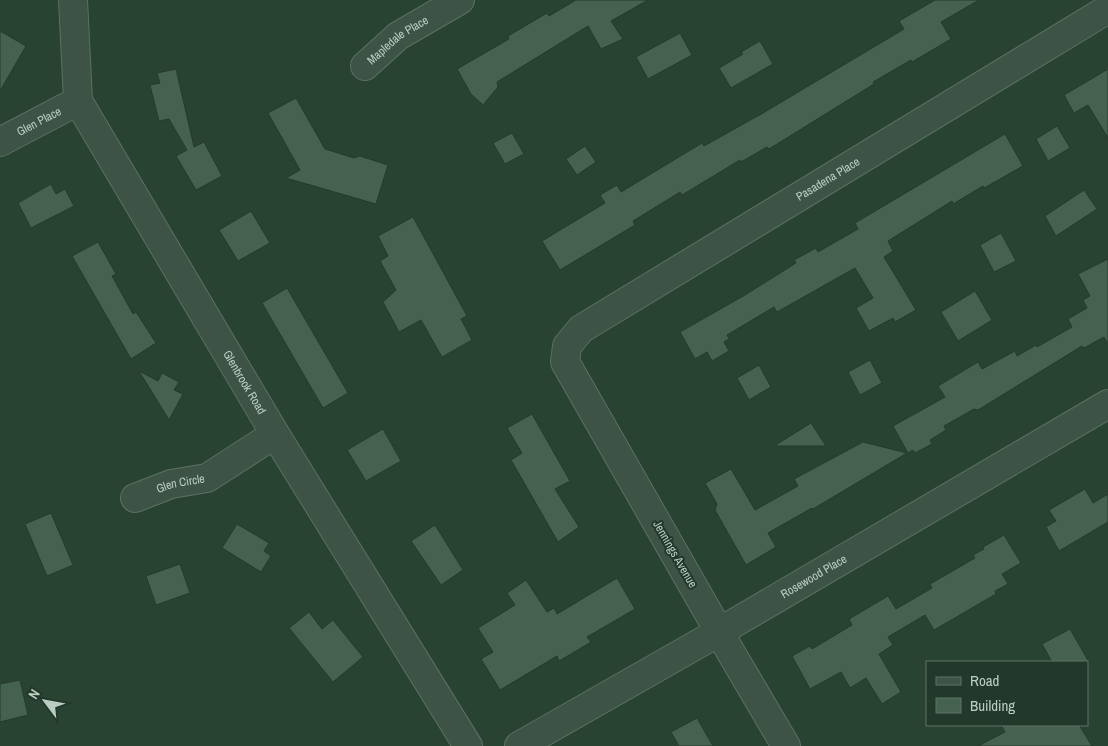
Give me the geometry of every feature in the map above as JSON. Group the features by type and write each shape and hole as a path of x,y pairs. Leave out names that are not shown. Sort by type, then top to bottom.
{"street":[{"name":"Glenbrook Road","path":"73,0 78,101 275,434 468,746"},
{"name":"Mapledale Place","path":"365,66 398,36 460,0"},
{"name":"Pasadena Place","path":"565,362 567,346 581,329 1108,9"},
{"name":"Glen Place","path":"0,142 78,101"},
{"name":"Jennings Avenue","path":"565,362 786,746"},
{"name":"Rosewood Place","path":"519,746 719,632 1108,404"},
{"name":"Glen Circle","path":"135,498 171,484 207,478 275,434"}],"building":[{"path":"576,0 648,0 611,21 623,39 601,49 588,26 497,82 498,87 483,105 471,94 457,69 509,39 508,36 547,13 549,16"},
{"path":"935,0 979,0 941,22 951,39 873,82 874,84 769,149 767,147 741,162 740,160 682,195 680,192 633,221 635,225 560,270 542,241 605,203 600,195 617,185 621,192 702,143 704,146 763,113 904,29 899,21"},
{"path":"0,31 26,46 0,91"},
{"path":"680,33 692,55 648,79 636,57"},
{"path":"760,41 773,64 731,88 719,68 743,54 741,52"},
{"path":"176,69 194,147 204,142 222,176 196,190 176,156 187,150 169,119 159,121 150,85 160,83 157,73"},
{"path":"1108,69 1108,138 1088,105 1074,113 1064,95"},
{"path":"296,98 325,149 354,158 360,156 388,165 376,204 286,178 300,170 268,113"},
{"path":"1057,126 1070,148 1048,161 1036,139"},
{"path":"512,133 524,154 505,164 493,143"},
{"path":"1005,134 1023,166 984,188 983,186 953,204 952,201 888,241 893,251 884,257 916,310 895,322 893,318 869,331 856,308 873,298 855,268 777,312 774,307 727,335 729,339 724,342 729,351 712,361 707,352 695,359 680,332 796,263 794,260 816,248 818,252 858,229 855,223"},
{"path":"585,146 596,162 577,175 566,159"},
{"path":"51,184 56,194 65,189 74,206 31,228 18,203"},
{"path":"1084,190 1097,209 1056,236 1045,216"},
{"path":"251,211 270,243 238,261 219,230"},
{"path":"413,217 467,316 461,319 472,340 442,357 421,320 399,332 383,302 396,290 380,261 388,256 378,236"},
{"path":"1001,233 1016,261 994,272 980,245"},
{"path":"98,242 116,274 112,276 133,314 136,312 156,343 131,359 72,256"},
{"path":"1108,259 1108,344 1104,337 1084,348 1082,346 978,410 974,409 944,426 946,430 930,440 932,444 915,453 913,450 908,453 893,426 945,397 938,386 978,362 982,369 1015,351 1017,356 1072,327 1068,319 1087,308 1083,300 1090,296 1078,274"},
{"path":"287,288 348,393 323,408 262,303"},
{"path":"975,291 992,320 958,341 941,312"},
{"path":"870,360 882,383 860,395 848,372"},
{"path":"759,365 771,387 749,400 737,378"},
{"path":"139,371 158,381 162,373 179,382 174,390 183,394 169,420"},
{"path":"532,414 570,481 555,489 579,527 558,542 511,460 522,453 507,428"},
{"path":"811,423 826,446 774,446"},
{"path":"383,429 401,461 366,481 347,450"},
{"path":"863,442 907,453 813,509 768,533 776,547 746,565 715,510 717,504 705,483 731,469 755,510 798,486 794,479"},
{"path":"1085,489 1093,503 1108,494 1108,522 1059,551 1046,527 1056,521 1049,510"},
{"path":"51,513 73,565 47,576 25,524"},
{"path":"237,524 269,543 264,551 271,556 261,572 222,548"},
{"path":"435,525 463,570 441,585 411,541"},
{"path":"1004,535 1021,563 1002,574 1008,584 995,591 996,594 934,630 925,615 888,637 893,645 879,654 901,692 882,704 866,678 850,688 841,672 810,689 792,656 810,646 812,649 852,625 849,619 888,596 896,609 932,588 930,584 975,558 973,555 984,549 983,547"},
{"path":"180,564 190,593 156,605 146,576"},
{"path":"617,578 635,609 587,637 591,642 571,654 559,661 557,656 500,690 481,659 493,652 478,628 515,605 507,593 526,580 547,612 554,608 557,614"},
{"path":"309,612 322,629 333,620 363,657 333,682 289,628"},
{"path":"1070,629 1089,662 1051,661 1042,644"},
{"path":"20,680 28,715 0,722 0,684"},
{"path":"697,718 713,746 679,746 671,732"},
{"path":"1002,726 1080,726 1092,746 978,746 1005,732"}]}
